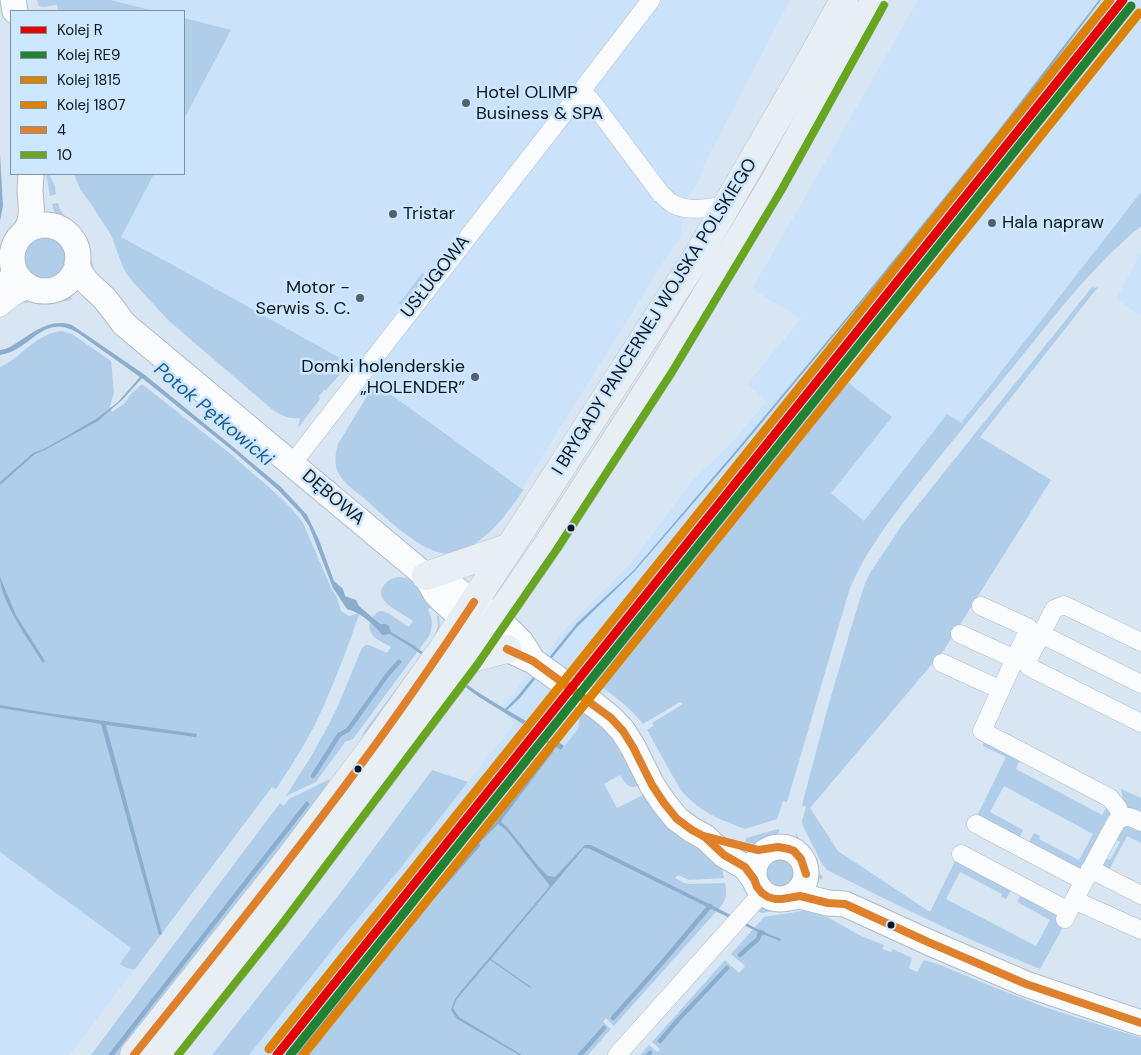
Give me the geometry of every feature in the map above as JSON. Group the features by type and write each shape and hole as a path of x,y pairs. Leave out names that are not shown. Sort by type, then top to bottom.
{"main road":[{"name":"I BRYGADY PANCERNEJ WOJSKA POLSKIEGO","path":"134,1055 296,850 371,750 469,610 698,256 844,0"},
{"name":"I BRYGADY PANCERNEJ WOJSKA POLSKIEGO","path":"497,634 549,543 663,366 773,184 875,0"},
{"path":"25,232 31,223 31,175"},
{"path":"39,175 48,212 58,228"},
{"path":"51,225 58,228 65,232 75,244 77,263 74,274 69,281 45,289 30,287 16,274 12,256 14,246 18,238 33,227 51,225"},
{"name":"DĘBOWA","path":"77,263 80,274 104,299 124,324 426,576 453,587 469,610"},
{"name":"DĘBOWA","path":"45,289 64,290 76,295 96,309 124,324"},
{"path":"426,576 510,547"},
{"path":"469,610 497,634 611,718 633,746 652,785 664,803 677,819 693,831 705,837 755,850 784,848 797,854 805,866 805,880 799,891 789,898"},
{"path":"165,1055 274,918 469,659 497,634"},
{"path":"497,634 521,642 533,661"},
{"path":"705,837 724,854 744,867 768,897 782,899 800,896 828,903 844,904 1026,984 1141,1023"},
{"path":"758,886 754,872 759,858 770,849"},
{"path":"806,874 832,890 844,904"}],"street":[{"name":"USŁUGOWA","path":"292,464 651,0"},
{"path":"582,90 661,194 672,203 684,208 693,209 727,205"},
{"path":"0,288 8,277 13,265"},
{"path":"0,308 24,290 45,289"},
{"path":"1141,642 1064,605 1054,609 1028,660 1029,667 1141,723"},
{"path":"981,606 1029,628 982,731 1110,798 1130,818"},
{"path":"960,634 1015,659"},
{"path":"1041,634 1141,684"},
{"path":"942,663 1001,690"},
{"path":"1069,910 1116,822 1130,818"},
{"path":"976,824 1087,875 1141,895"},
{"path":"960,854 1059,906 1141,930"},
{"path":"617,1055 758,886"}],"shaded area":[{"path":"37,0 110,0 151,10 58,10 57,5 39,6"},
{"path":"110,0 790,0 703,167 705,171 686,202 680,240 674,245 522,489 348,363 120,237 153,175 185,175 185,117 231,30 185,18 185,10 151,10"},
{"path":"918,0 1141,0 1141,192 960,424 947,414 864,521 831,493 670,611 499,829 490,815 428,890 343,1000 296,1055 249,1055 514,724 501,709 529,673 568,626 631,563 692,481 733,441 766,402 747,384 801,319 752,289"},
{"path":"1099,0 1101,0 1014,116 740,449 634,572 577,627 519,699 507,710 526,721 523,724 479,697 411,647 390,634 382,635 367,619 347,609 333,588 309,526 300,513 278,490 233,451 142,378 123,399 98,421 35,454 0,485 0,482 33,453 44,449 96,419 118,402 140,377 78,333 66,328 55,327 46,330 11,352 0,355 0,350 12,346 50,324 64,323 72,325 145,375 281,487 307,515 319,540 334,581 343,589 345,596 356,600 359,606 380,624 389,626 391,632 413,645 476,691 505,709 577,623 633,571 739,447 995,135"},
{"path":"185,18 231,30 185,117"},
{"path":"0,154 3,206 0,221"},
{"path":"46,175 50,175 55,186 56,194 50,196"},
{"path":"74,175 153,175 121,237 347,362 346,368 319,396 320,399 298,428 300,418 286,417 273,410 169,321 133,282 123,267 111,235 80,189"},
{"path":"1141,192 1141,226 1102,262 1050,321 921,480 881,533 864,561 849,591 787,802 783,801 777,819 745,829 718,818 695,804 680,789 647,730 654,726 652,723 683,704 680,702 643,724 626,706 593,680 836,373 892,417 831,493 864,521 947,414 961,423"},
{"path":"58,203 62,213 84,238 90,253 94,274 83,257 74,233 56,215 52,204"},
{"path":"49,236 61,242 66,249 66,267 61,274 54,279 41,280 33,277 26,270 23,254 26,246 33,239"},
{"path":"1141,252 1141,316 1116,299"},
{"path":"423,272 425,280 407,304 399,304"},
{"path":"1092,287 1098,287 980,437 1051,480 944,650 810,808 838,851 930,912 956,859 1012,889 1006,899 1001,897 1002,894 960,872 946,899 1036,946 1050,920 1017,902 1021,894 1067,920 1040,969 959,934 827,870 803,826 802,821 806,807 802,805 851,628 870,573 902,525"},
{"path":"60,294 73,299 67,301 29,302 18,306 14,302 40,295"},
{"path":"62,331 72,334 111,361 114,392 110,407 112,412 125,403 130,395 142,384 232,455 279,496 303,523 341,611 349,616 359,615 319,716 289,769 276,789 272,787 135,969 129,969 120,964 131,948 0,852 0,367 14,359 42,337"},
{"path":"375,383 524,489 494,528 475,544 446,554 422,545 405,534 348,485 339,474 336,467 338,444"},
{"path":"0,577 16,615 45,661 43,663 10,609 1,587"},
{"path":"399,577 414,583 434,603 428,610 432,623 429,636 353,739 345,742 316,782 286,796 328,726 362,648 369,645 387,653 391,647 371,633 369,629 373,617 377,612 381,611 409,627 413,621 386,603 381,593 382,588 387,582"},
{"path":"439,614 440,628 433,647 387,712 360,737 433,640 438,626 437,617"},
{"path":"0,705 197,734 196,737 106,725 162,934 159,935 101,724 0,708"},
{"path":"581,710 615,737 639,785 630,787 620,775 604,784 617,808 645,794 689,840 721,865 724,878 689,880 678,875 675,878 689,884 725,883 726,894 722,905 614,1026 606,1018 603,1022 611,1029 588,1055 296,1055 328,1015 350,995 458,867 503,818 556,746 561,749 563,748 578,729"},
{"path":"543,736 550,742 557,741 564,746 561,750 555,746 553,752 501,821 548,876 555,877 585,845 591,845 761,931 781,939 780,941 760,933 590,849 584,848 491,959 531,987 490,960 457,999 453,1008 459,1017 522,1055 519,1055 457,1019 451,1010 455,999 461,991 550,886 511,836 498,824 474,848 551,751 550,744 540,738"},
{"path":"984,742 1020,760 1016,769 1102,815 1107,807 1113,812 1083,869 1079,870 1028,844 1034,833 1040,836 1039,839 1079,860 1093,834 1004,786 990,812 1023,830 1019,839 977,816 1006,757 983,746"},
{"path":"432,770 468,782 249,1055 212,1055 345,887"},
{"path":"330,779 324,791 123,1055 91,1055 280,803 284,806 289,799"},
{"path":"1121,789 1141,798 1141,812 1139,811 1137,817 1124,806"},
{"path":"1124,825 1141,828 1141,843 1127,836 1108,872 1103,866 1105,858 1110,860 1120,842 1116,839"},
{"path":"780,830 777,835 765,843 745,842 746,838"},
{"path":"796,833 814,868 823,877 821,880 812,870 798,843"},
{"path":"0,852 131,948 131,969 135,969 70,1055 0,1055"},
{"path":"779,857 791,861 795,873 791,885 779,889 767,885 763,873 767,861"},
{"path":"812,905 762,913 757,911 766,906"},
{"path":"808,910 829,918 861,936 884,945 882,949 891,952 893,949 912,958 909,968 917,972 924,960 935,963 1044,1007 1141,1038 1141,1055 640,1055 649,1045 657,1052 660,1049 652,1042 725,960 739,973 745,966 731,954 764,917"}],"waterway":[{"path":"313,776 339,735 348,730 388,674 399,662"},
{"path":"111,1055 307,804"},
{"path":"299,1055 349,993 478,845"},
{"path":"613,1018 710,906"},
{"path":"740,955 758,939 760,932 763,933"},
{"path":"660,1041 727,968"},
{"path":"580,1055 604,1028"}],"rail line":[{"name":"1815","path":"269,1049 1110,0"},
{"name":"R","path":"277,1055 1123,0"},
{"name":"RE9","path":"290,1055 1131,6"},
{"name":"1807","path":"303,1055 1139,13"}],"transit line":[{"name":"10","path":"178,1055 282,924 477,665 557,549 672,372 782,189 884,5"},
{"name":"4","path":"134,1055 245,916 369,754 474,602"},
{"name":"4","path":"507,649 533,661 611,718 623,731 652,785 677,819 705,837 724,855 745,867 754,879 757,887 768,897 782,899 800,896 828,903 845,904 1026,984 1141,1023"},
{"name":"4","path":"703,836 758,850 778,847 789,849 794,851 801,859 806,874"}],"place":[{"name":"Hotel OLIMP Business & SPA","path":"466,103"},
{"name":"Tristar","path":"393,214"},
{"name":"Hala napraw","path":"992,223"},
{"name":"Motor - Serwis S. C.","path":"360,298"},
{"name":"Domki holenderskie „HOLENDER”","path":"475,377"}],"water label":[{"name":"Potok Pętkowicki","path":"213,415"}]}
